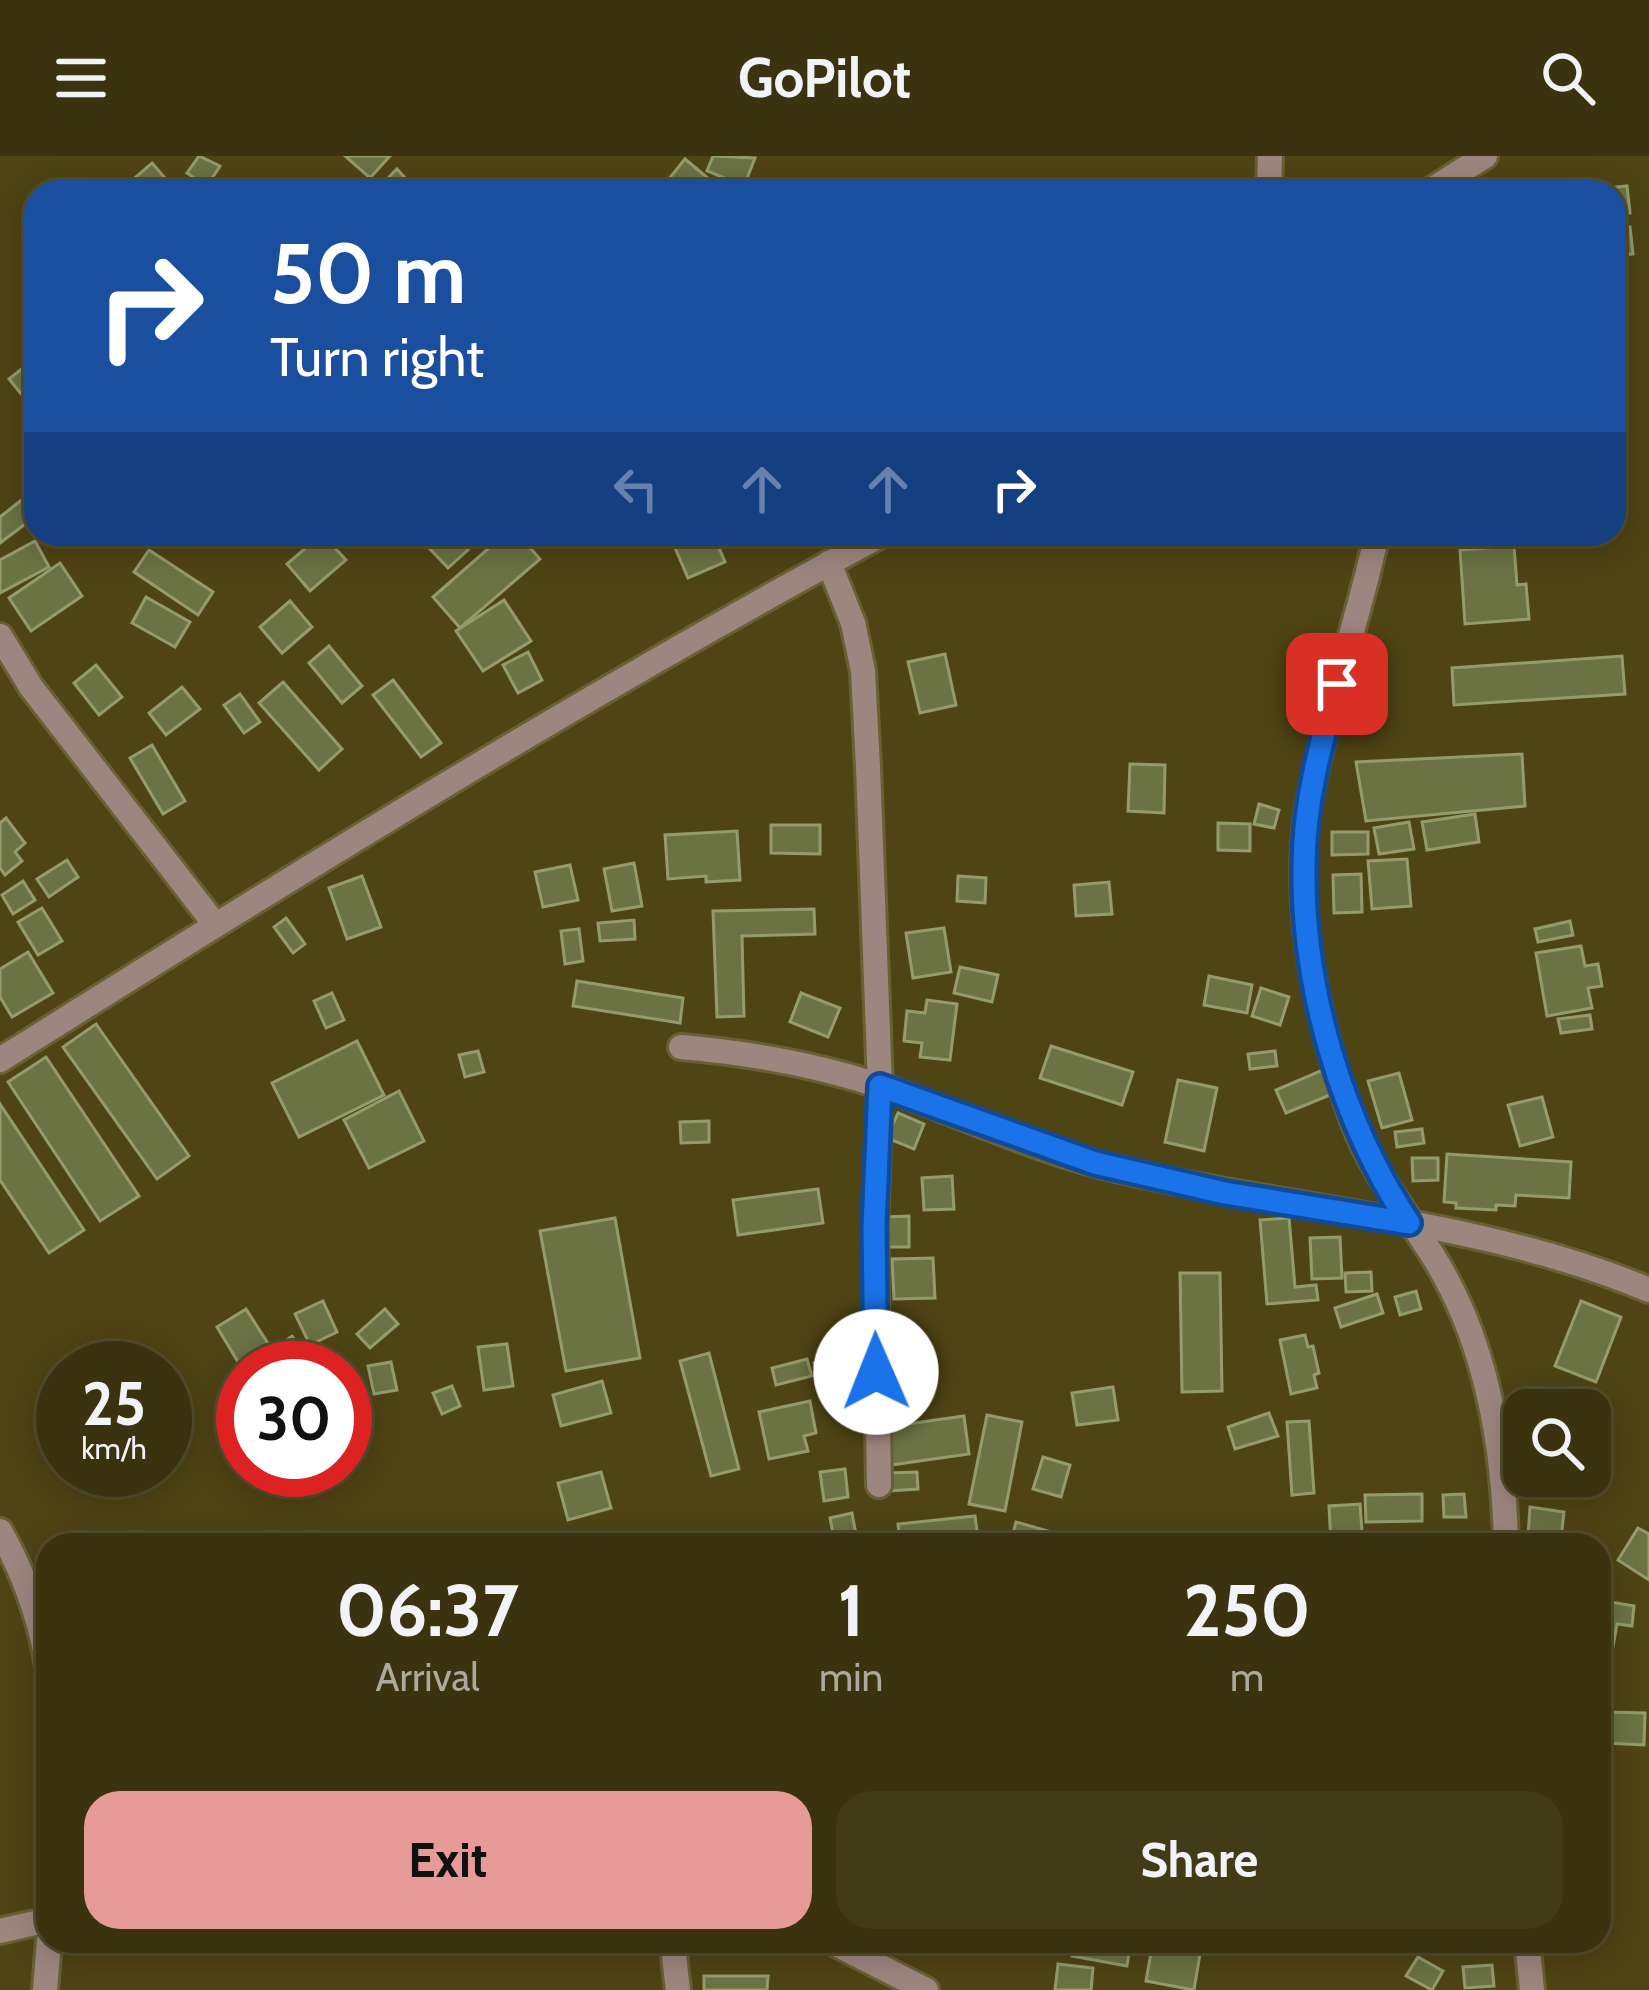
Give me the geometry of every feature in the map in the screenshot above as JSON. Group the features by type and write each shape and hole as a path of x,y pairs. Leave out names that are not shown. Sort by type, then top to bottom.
{"street":[{"path":"1447,180 1485,156"},
{"path":"0,1060 214,923 668,650 861,546"},
{"path":"1374,546 1325,727 1308,812 1305,906 1330,1050 1354,1124 1376,1173 1433,1256 1476,1349 1504,1478 1506,1533"},
{"path":"829,563 853,623 863,671 880,1086 874,1227 879,1485"},
{"path":"0,636 31,687 214,923"},
{"path":"681,1047 773,1059 880,1086 1095,1163 1225,1193 1409,1223 1559,1256 1649,1290"},
{"path":"0,1531 36,1607"},
{"path":"0,1931 36,1923"},
{"path":"45,1990 48,1953"},
{"path":"676,1953 678,1990"},
{"path":"854,1953 926,1990"},
{"path":"1529,1953 1532,1990"}],"building":[{"path":"199,156 220,166 211,180 198,180 187,173"},
{"path":"345,156 390,156 370,178"},
{"path":"713,156 755,158 746,180 729,180 707,171"},
{"path":"685,159 709,179 708,180 668,180"},
{"path":"152,163 167,180 132,180"},
{"path":"397,169 407,180 386,180"},
{"path":"1630,227 1633,254 1626,255 1626,228"},
{"path":"24,367 24,398 9,379"},
{"path":"24,498 24,525 0,543 0,517"},
{"path":"26,546 38,546 49,567 0,593 0,560"},
{"path":"308,546 333,546 346,560 310,591 287,564"},
{"path":"464,546 468,550 448,568 430,549"},
{"path":"491,546 529,546 540,559 460,628 433,597"},
{"path":"674,546 718,546 725,562 688,578"},
{"path":"1514,546 1517,585 1526,584 1529,619 1465,624 1460,550"},
{"path":"149,550 213,592 198,615 134,572"},
{"path":"60,563 82,596 31,631 9,598"},
{"path":"146,597 190,622 175,647 132,623"},
{"path":"504,600 531,641 483,671 456,631"},
{"path":"290,601 312,627 282,653 260,627"},
{"path":"329,646 362,686 342,703 309,663"},
{"path":"528,652 542,680 518,693 503,665"},
{"path":"945,654 956,705 920,713 908,662"},
{"path":"1622,656 1625,694 1454,705 1452,668"},
{"path":"96,665 122,697 99,715 74,683"},
{"path":"393,680 441,743 421,757 373,695"},
{"path":"283,682 342,749 319,770 259,703"},
{"path":"182,687 200,709 166,735 149,713"},
{"path":"240,694 260,722 244,733 224,705"},
{"path":"152,745 185,801 163,814 130,758"},
{"path":"1522,754 1525,806 1366,821 1356,762"},
{"path":"1130,764 1165,765 1164,813 1128,811"},
{"path":"1259,804 1279,810 1274,828 1254,824"},
{"path":"1475,814 1479,842 1427,850 1422,822"},
{"path":"6,818 25,843 15,852 22,861 5,875 0,868 0,823"},
{"path":"1409,822 1414,849 1379,854 1374,828"},
{"path":"1218,823 1250,824 1250,851 1218,850"},
{"path":"771,825 820,825 820,854 771,853"},
{"path":"737,831 740,880 668,879 665,835"},
{"path":"1332,832 1368,832 1368,854 1332,855"},
{"path":"1407,859 1411,906 1372,909 1368,861"},
{"path":"67,860 78,877 49,897 37,879"},
{"path":"634,863 642,906 612,911 604,869"},
{"path":"570,865 578,900 543,907 535,872"},
{"path":"1361,874 1362,912 1334,913 1333,875"},
{"path":"362,876 381,927 347,939 329,888"},
{"path":"958,876 986,878 985,903 957,901"},
{"path":"23,881 35,900 13,914 2,895"},
{"path":"1109,882 1112,914 1076,916 1074,885"},
{"path":"42,908 62,941 38,955 18,922"},
{"path":"814,909 815,934 742,936 744,1016 717,1017 713,911"},
{"path":"286,918 305,944 293,953 274,927"},
{"path":"634,920 635,939 600,941 598,923"},
{"path":"1570,921 1573,935 1538,942 1535,929"},
{"path":"944,928 951,972 913,978 906,933"},
{"path":"579,929 583,961 565,964 561,931"},
{"path":"1581,946 1585,966 1598,964 1602,986 1588,988 1592,1008 1547,1016 1536,953"},
{"path":"28,952 53,993 12,1017 0,997 0,969"},
{"path":"960,967 998,975 992,1002 954,993"},
{"path":"1209,976 1252,985 1247,1013 1204,1005"},
{"path":"577,981 683,998 680,1023 573,1006"},
{"path":"1261,988 1289,997 1280,1025 1252,1016"},
{"path":"332,993 344,1020 326,1028 314,1001"},
{"path":"801,993 840,1008 828,1037 790,1022"},
{"path":"927,1000 957,1004 950,1060 920,1057 922,1043 904,1041 907,1011 925,1013"},
{"path":"1590,1015 1592,1029 1561,1033 1558,1019"},
{"path":"96,1024 189,1156 157,1179 63,1047"},
{"path":"357,1041 384,1095 299,1137 272,1083"},
{"path":"1051,1046 1133,1072 1122,1105 1040,1078"},
{"path":"478,1051 484,1072 465,1077 459,1055"},
{"path":"1275,1051 1277,1066 1250,1069 1248,1054"},
{"path":"46,1057 139,1196 100,1221 8,1082"},
{"path":"1325,1069 1335,1093 1286,1113 1276,1090"},
{"path":"1399,1073 1412,1120 1382,1128 1368,1081"},
{"path":"1178,1080 1217,1088 1204,1151 1165,1142"},
{"path":"399,1091 424,1141 369,1168 344,1120"},
{"path":"1542,1097 1553,1137 1520,1146 1508,1105"},
{"path":"0,1104 84,1230 49,1253 0,1180"},
{"path":"898,1113 924,1124 914,1149 887,1138"},
{"path":"709,1121 709,1142 681,1143 680,1122"},
{"path":"1422,1129 1424,1143 1397,1147 1395,1132"},
{"path":"1447,1154 1571,1162 1569,1198 1516,1195 1515,1206 1456,1208 1456,1203 1444,1202"},
{"path":"1412,1158 1438,1158 1438,1180 1413,1181"},
{"path":"952,1176 954,1209 924,1210 922,1178"},
{"path":"818,1189 823,1223 738,1235 733,1200"},
{"path":"909,1216 909,1247 885,1247 885,1217"},
{"path":"615,1218 640,1358 566,1371 540,1231"},
{"path":"1289,1218 1295,1287 1316,1285 1318,1300 1267,1304 1260,1220"},
{"path":"1340,1237 1342,1278 1312,1279 1310,1238"},
{"path":"933,1258 935,1298 894,1299 892,1259"},
{"path":"1371,1272 1372,1291 1346,1292 1345,1273"},
{"path":"1180,1273 1220,1273 1222,1391 1182,1392"},
{"path":"1416,1291 1421,1309 1400,1315 1395,1297"},
{"path":"1377,1294 1383,1313 1341,1327 1335,1308"},
{"path":"323,1301 337,1332 308,1341 295,1314"},
{"path":"1581,1301 1621,1317 1596,1382 1555,1366"},
{"path":"246,1309 267,1341 225,1341 217,1327"},
{"path":"385,1309 398,1324 372,1346 372,1341 357,1334"},
{"path":"1305,1335 1308,1347 1313,1346 1317,1388 1291,1394 1280,1340"},
{"path":"507,1344 513,1386 484,1390 478,1347"},
{"path":"709,1353 739,1469 711,1476 680,1361"},
{"path":"840,1358 847,1395 822,1400 814,1363"},
{"path":"807,1359 812,1376 776,1385 772,1368"},
{"path":"391,1362 397,1390 374,1394 372,1365"},
{"path":"602,1381 611,1413 561,1426 553,1395"},
{"path":"452,1386 460,1406 442,1414 433,1393"},
{"path":"1113,1387 1118,1420 1077,1425 1072,1393"},
{"path":"810,1401 816,1433 804,1436 808,1451 769,1459 759,1412"},
{"path":"1269,1413 1278,1436 1235,1449 1228,1427"},
{"path":"987,1415 1022,1422 1005,1511 969,1504"},
{"path":"964,1416 969,1454 891,1465 886,1427"},
{"path":"1309,1421 1314,1493 1292,1495 1287,1422"},
{"path":"1043,1457 1070,1465 1061,1497 1033,1489"},
{"path":"845,1469 848,1497 824,1501 820,1472"},
{"path":"601,1472 611,1508 568,1520 558,1483"},
{"path":"917,1472 918,1489 889,1491 888,1473"},
{"path":"1422,1494 1422,1521 1366,1522 1365,1495"},
{"path":"1464,1494 1466,1517 1444,1517 1443,1495"},
{"path":"1360,1504 1362,1533 1330,1533 1329,1506"},
{"path":"1530,1507 1564,1512 1562,1533 1528,1533"},
{"path":"852,1513 856,1533 833,1533 830,1518"},
{"path":"975,1516 977,1533 899,1533 898,1524"},
{"path":"1016,1522 1048,1531 1047,1533 1013,1533"},
{"path":"1638,1528 1649,1534 1649,1580 1618,1560"},
{"path":"1611,1602 1634,1606 1632,1626 1617,1624 1612,1652"},
{"path":"1611,1712 1645,1713 1644,1745 1611,1743"},
{"path":"1072,1953 1129,1953 1127,1966"},
{"path":"1151,1953 1200,1953 1194,1990 1146,1981"},
{"path":"1418,1957 1443,1971 1432,1990 1406,1976"},
{"path":"1058,1964 1093,1968 1091,1990 1055,1990"},
{"path":"1492,1965 1494,1986 1465,1988 1463,1967"},
{"path":"704,1976 768,1976 767,1990 704,1990"}],"route":[{"path":"876,1372 874,1227 880,1086 1095,1163 1225,1193 1409,1223 1376,1173 1354,1124 1330,1050 1308,933 1304,862 1308,812 1337,684"}]}
